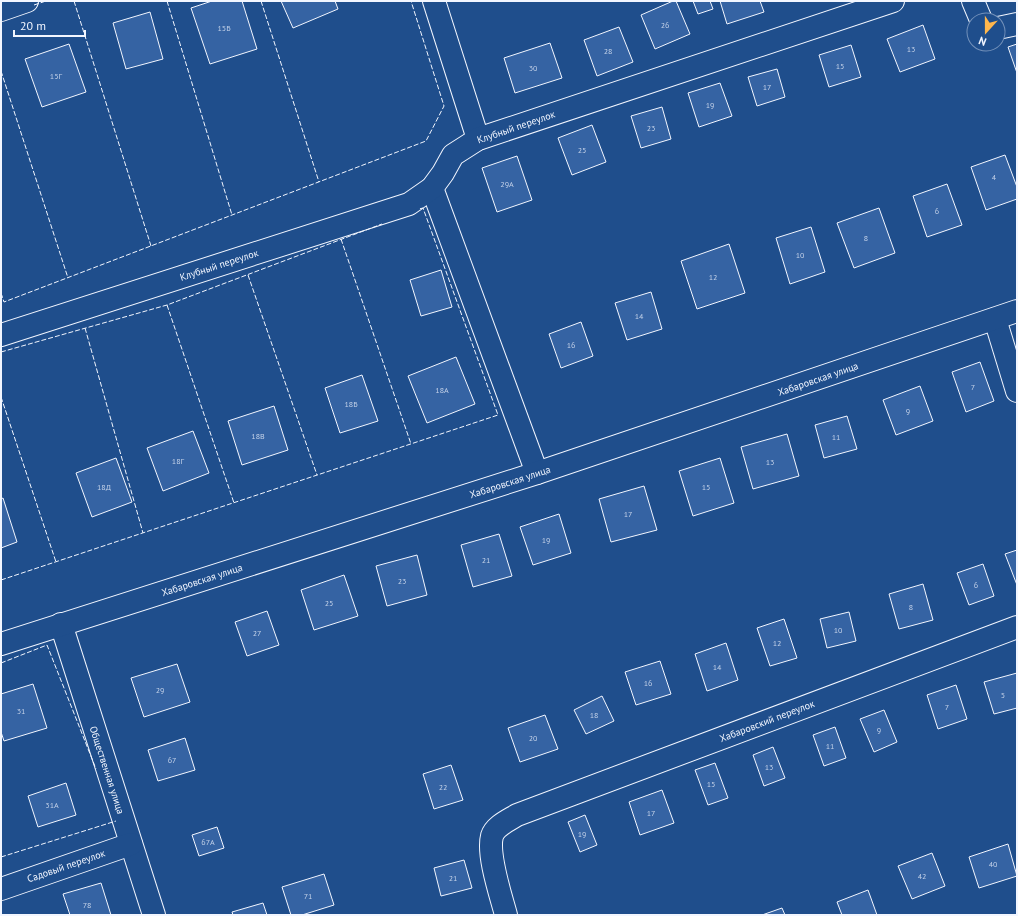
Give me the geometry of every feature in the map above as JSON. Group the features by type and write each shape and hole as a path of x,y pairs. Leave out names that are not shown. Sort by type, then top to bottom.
{"street":[{"path":"1,10 27,1"},
{"path":"434,1 478,139"},
{"name":"Клубный переулок","path":"1,335 409,204 432,188 444,173 453,155 478,139 893,1"},
{"path":"973,1 978,12"},
{"path":"1006,26 1017,24"},
{"path":"432,188 537,473"},
{"name":"Хабаровская улица","path":"1,644 537,473 1017,311"},
{"path":"995,319 1017,391"},
{"name":"Общественная улица","path":"61,624 154,915"},
{"name":"Хабаровский переулок","path":"506,915 492,859 492,836 502,824 518,815 1017,626"},
{"name":"Садовый переулок","path":"1,889 131,844"}],"building":[{"path":"212,1 242,1 257,49 210,64 191,8"},
{"path":"281,1 335,1 338,9 293,28"},
{"path":"676,1 690,34 655,49 641,15"},
{"path":"693,1 710,1 713,9 698,14"},
{"path":"720,1 760,1 764,12 727,24"},
{"path":"150,12 163,59 126,69 113,23"},
{"path":"923,25 935,59 900,72 887,39"},
{"path":"619,27 633,62 597,76 584,40"},
{"path":"550,43 562,78 515,93 504,58"},
{"path":"69,44 86,92 42,107 25,59"},
{"path":"1017,44 1017,73 1008,47"},
{"path":"851,45 861,77 829,87 819,55"},
{"path":"777,69 785,97 757,106 748,77"},
{"path":"720,83 732,116 699,127 688,93"},
{"path":"662,107 671,139 641,148 631,116"},
{"path":"592,125 606,162 572,175 558,138"},
{"path":"1005,155 1017,187 1017,199 986,210 971,167"},
{"path":"517,156 532,200 497,212 482,168"},
{"path":"947,184 962,225 927,237 913,196"},
{"path":"879,208 895,253 854,268 837,223"},
{"path":"811,227 825,272 790,284 776,238"},
{"path":"729,244 745,293 697,309 681,261"},
{"path":"441,270 452,307 421,316 410,280"},
{"path":"651,292 662,329 627,340 615,303"},
{"path":"581,322 593,356 561,368 549,334"},
{"path":"456,357 475,404 427,423 408,376"},
{"path":"980,362 994,401 966,412 952,372"},
{"path":"362,375 378,421 340,433 325,388"},
{"path":"920,386 933,421 896,435 883,400"},
{"path":"274,406 288,450 242,465 228,421"},
{"path":"847,416 857,449 824,458 815,425"},
{"path":"193,431 209,473 163,491 147,448"},
{"path":"787,434 799,476 753,489 741,447"},
{"path":"116,458 132,502 92,517 76,473"},
{"path":"720,458 734,503 693,516 679,471"},
{"path":"644,486 657,530 611,542 599,499"},
{"path":"3,498 17,542 1,548 1,499"},
{"path":"559,514 571,553 533,565 520,527"},
{"path":"499,534 512,576 473,587 461,545"},
{"path":"1017,550 1017,585 1005,554"},
{"path":"417,555 427,595 387,606 376,566"},
{"path":"983,564 994,596 969,605 957,573"},
{"path":"344,575 358,616 314,630 301,590"},
{"path":"923,584 933,620 899,629 889,594"},
{"path":"267,611 279,645 247,656 235,622"},
{"path":"849,612 856,641 827,648 820,619"},
{"path":"784,619 797,658 770,666 757,628"},
{"path":"726,643 738,680 707,691 695,654"},
{"path":"660,661 671,694 636,705 625,672"},
{"path":"177,664 190,702 144,717 131,678"},
{"path":"1017,673 1017,708 994,714 984,682"},
{"path":"33,684 47,728 4,741 1,732 1,694"},
{"path":"956,685 967,719 938,729 927,695"},
{"path":"602,696 614,721 586,734 574,710"},
{"path":"884,710 897,742 874,752 860,719"},
{"path":"545,715 558,749 520,762 508,728"},
{"path":"835,727 846,758 824,766 813,735"},
{"path":"185,738 195,770 158,781 148,750"},
{"path":"773,747 785,778 764,786 753,755"},
{"path":"715,763 728,798 708,805 695,770"},
{"path":"451,765 463,800 434,809 423,774"},
{"path":"66,783 76,815 38,827 28,796"},
{"path":"662,790 674,823 640,835 629,802"},
{"path":"585,815 597,845 580,852 568,822"},
{"path":"217,827 224,848 199,856 192,835"},
{"path":"1008,844 1017,876 979,888 969,857"},
{"path":"932,853 945,886 912,899 898,866"},
{"path":"464,860 472,888 441,896 434,868"},
{"path":"324,874 334,905 302,915 291,915 282,887"},
{"path":"101,883 111,915 70,915 63,894"},
{"path":"868,890 877,915 842,915 837,902"},
{"path":"263,903 267,915 233,915 232,912"},
{"path":"782,908 785,915 762,915"}],"fence":[{"path":"34,5 46,1"},
{"path":"74,1 151,246"},
{"path":"167,1 232,215"},
{"path":"261,1 319,182"},
{"path":"1,293 4,302 426,141 444,106 411,1"},
{"path":"1,71 68,278"},
{"path":"1,580 498,415 423,208 419,209"},
{"path":"1,352 167,305 382,224"},
{"path":"341,239 411,444"},
{"path":"248,275 317,475"},
{"path":"167,305 234,503"},
{"path":"85,328 143,533"},
{"path":"1,397 56,562"},
{"path":"1,663 47,645 96,769"},
{"path":"1,857 116,821"}]}
